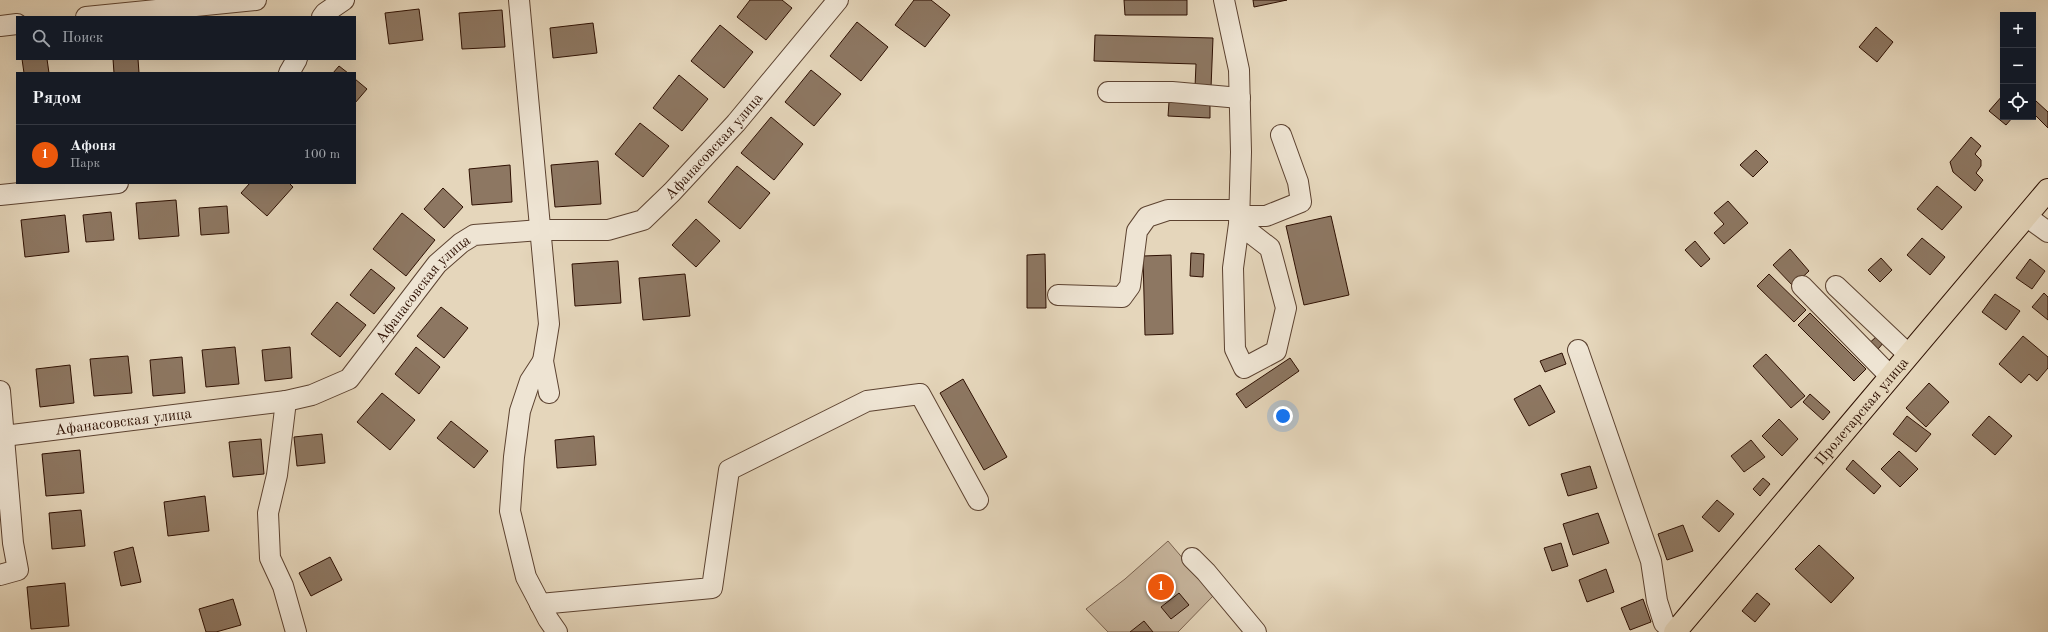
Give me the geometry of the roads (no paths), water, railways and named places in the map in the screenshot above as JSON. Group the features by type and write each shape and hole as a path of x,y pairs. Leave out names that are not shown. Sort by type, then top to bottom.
{"main road":[{"name":"Пролетарская улица","path":"1675,632 2048,190"}],"street":[{"path":"96,16 256,0"},
{"path":"323,16 344,0"},
{"path":"519,0 549,324 543,361 549,393"},
{"name":"Афанасовская улица","path":"4,436 286,401 312,395 349,379 437,264 461,243 474,235 540,230 608,230 642,220 672,192 736,123 838,0"},
{"path":"1224,0 1239,70 1241,152 1239,217 1233,268 1235,349 1244,368 1276,351 1286,308 1270,248 1239,217"},
{"path":"0,26 16,24"},
{"path":"290,72 296,60"},
{"path":"1108,92 1172,92 1240,98"},
{"path":"1058,295 1122,297 1130,286 1137,231 1146,217 1168,210 1239,217 1266,216 1301,202 1298,182 1281,135"},
{"path":"0,194 107,184"},
{"path":"2026,216 2048,232"},
{"path":"1802,286 1891,377"},
{"path":"1836,286 1909,355"},
{"path":"1578,350 1651,560 1658,601 1664,623 1675,632"},
{"path":"543,361 530,381 520,411 514,457 510,511 526,577 557,632"},
{"path":"0,391 8,496 13,542 18,570 0,575"},
{"path":"540,604 712,588 729,470 867,401 920,394 978,500"},
{"path":"286,401 277,475 268,513 270,558 283,586 296,632"},
{"path":"1192,558 1206,572 1256,632"}],"place":[{"name":"Афоня","path":"1161,587"}]}
